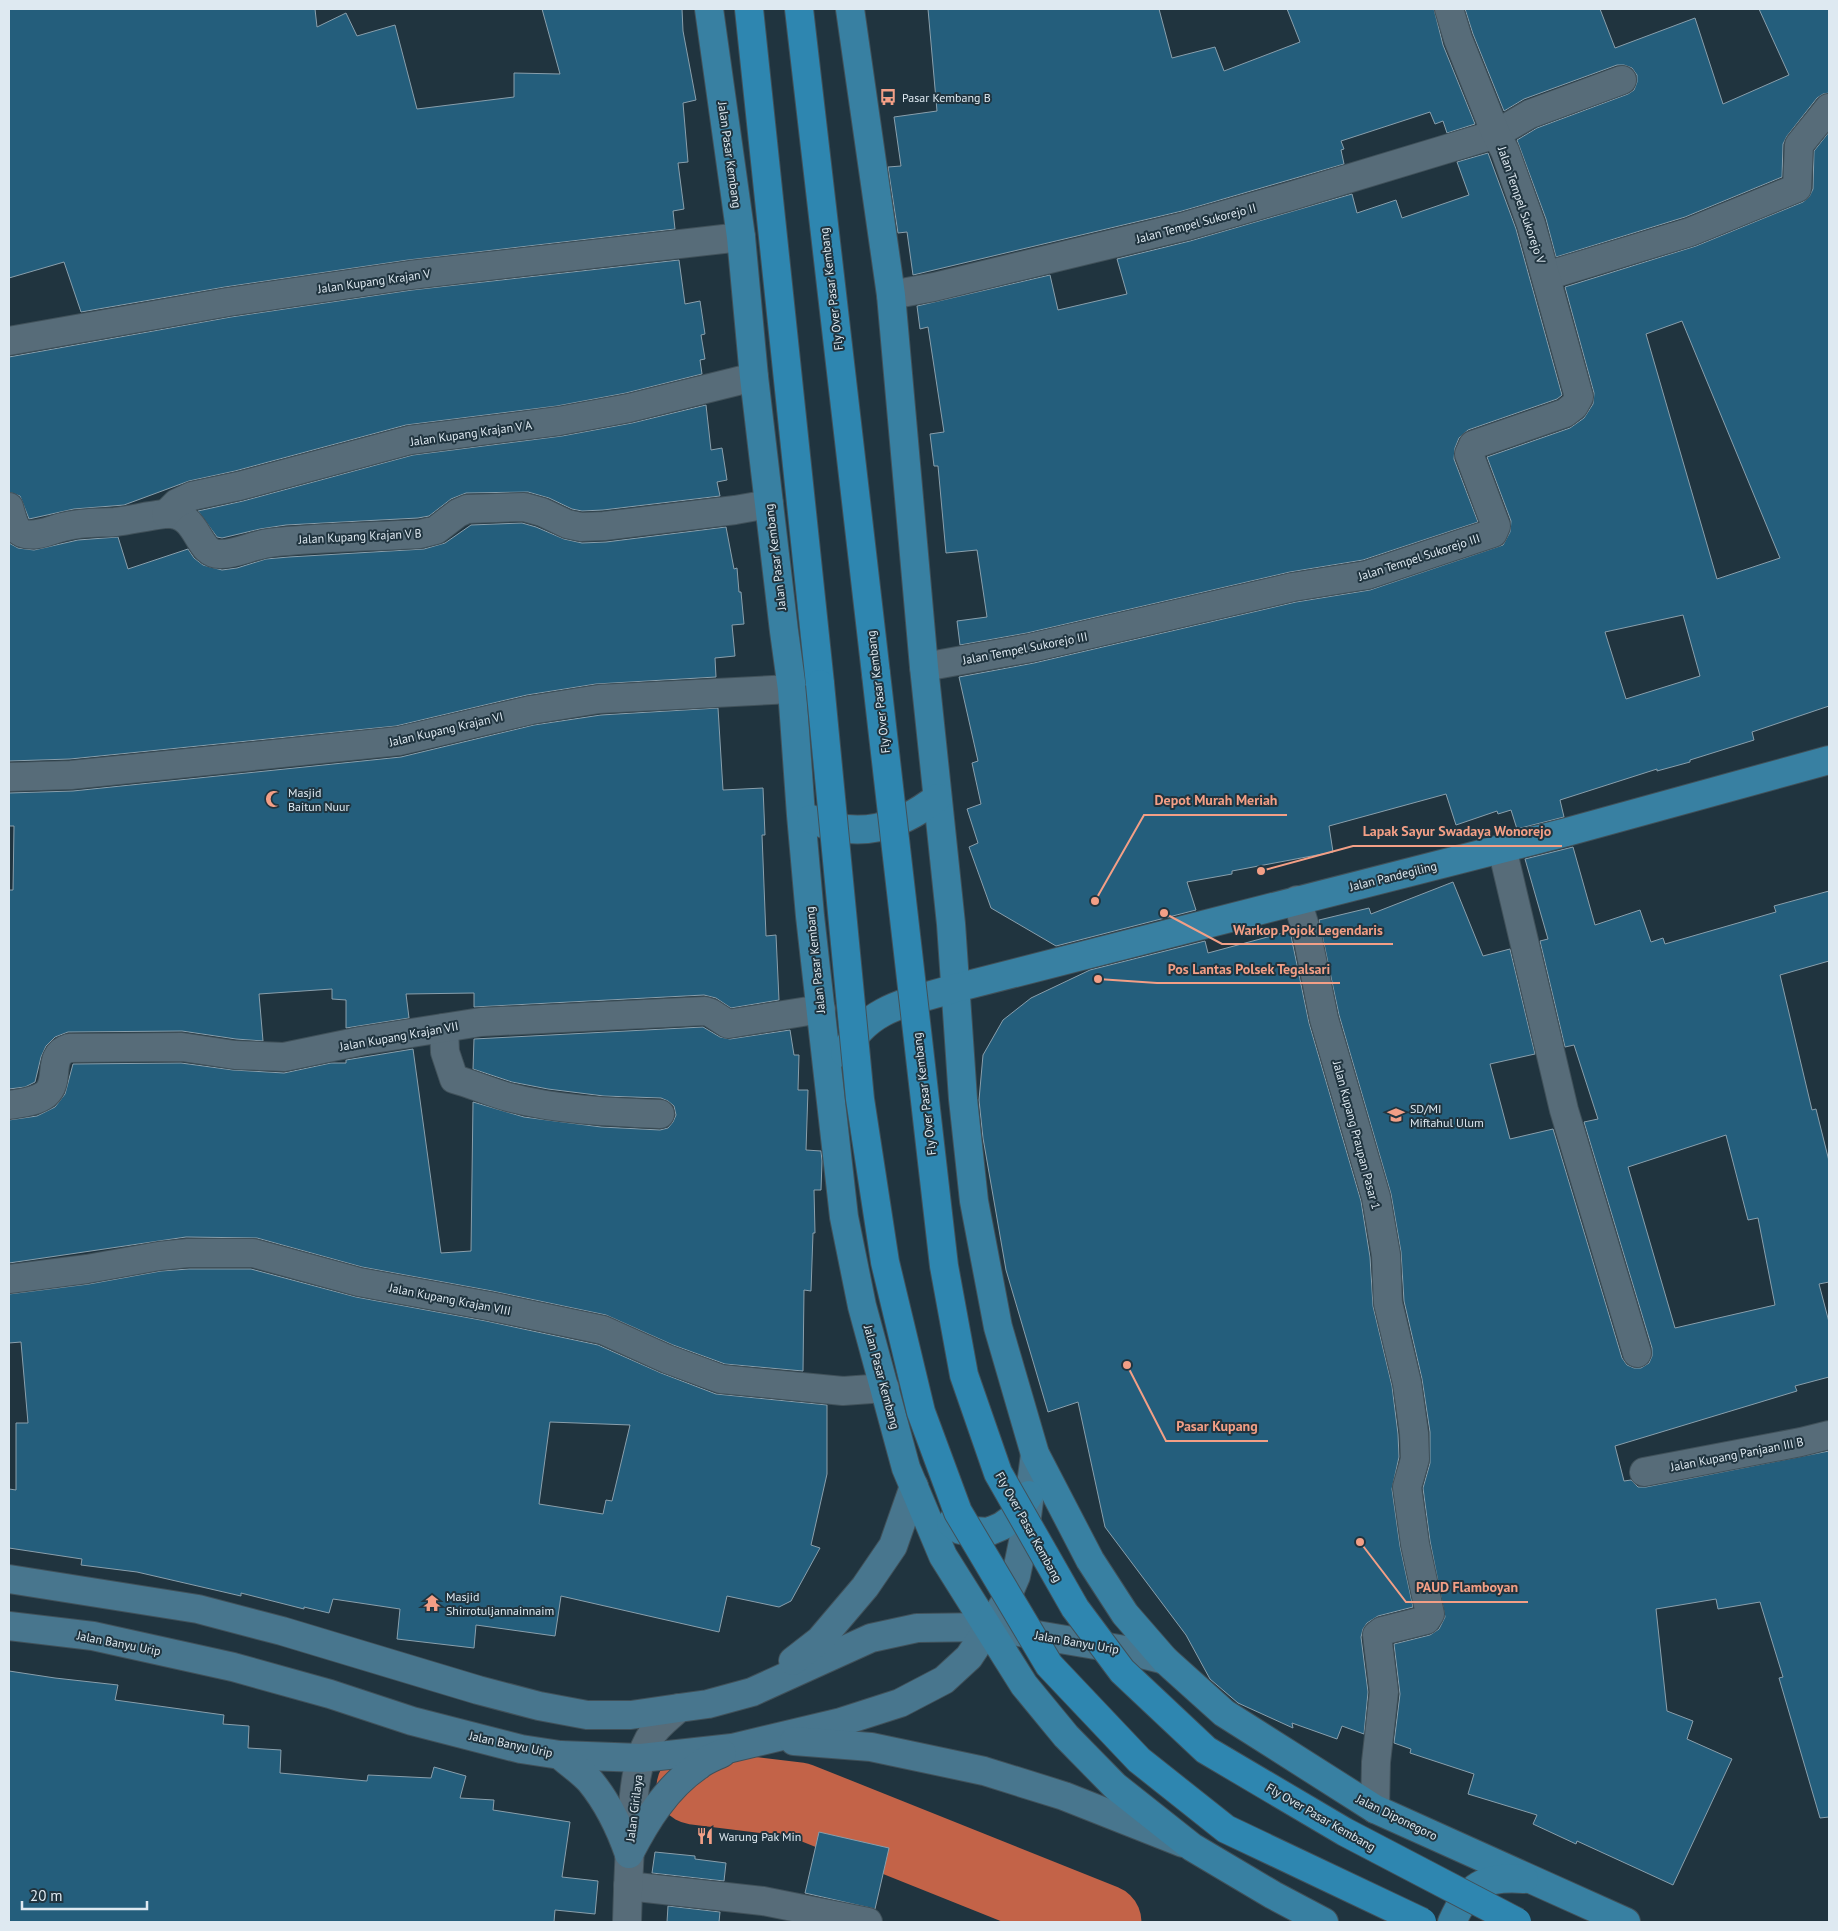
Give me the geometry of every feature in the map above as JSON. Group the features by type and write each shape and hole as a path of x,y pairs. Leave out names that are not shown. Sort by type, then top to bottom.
{"highway":[{"path":"749,9 820,674 860,1099 885,1262 921,1412 958,1512 1049,1665 1139,1760 1226,1829 1422,1922"},
{"name":"Fly Over Pasar Kembang","path":"799,9 944,1266 964,1375 998,1473 1075,1608 1122,1671 1206,1750 1345,1832 1517,1922"}],"main road":[{"name":"Jalan Pasar Kembang","path":"709,9 741,237 754,377 792,689 801,815 830,1107 844,1217 862,1306 910,1477 943,1556 988,1627"},
{"path":"850,9 891,296 924,666 956,988 963,1099 974,1201 998,1327 1035,1454 1090,1560 1125,1614 1166,1660"},
{"name":"Jalan Pandegiling","path":"956,988 1502,848 1829,760"},
{"path":"801,815 824,825 850,830 876,829 898,822 918,812 937,798"},
{"name":"Jalan Pasar Kembang","path":"830,1107 841,1063 860,1030 886,1009 956,988"},
{"path":"910,1477 938,1512 960,1530 988,1532 1002,1526 1013,1518 1029,1495 1035,1454"},
{"path":"752,1692 820,1640 866,1587 893,1546 910,1477"},
{"name":"Jalan Banyu Urip","path":"9,1626 93,1636 233,1667 330,1694 412,1721 521,1749 560,1755 641,1758 732,1748 841,1722 900,1703 944,1680 969,1657 1004,1604 1016,1576 1029,1495"},
{"name":"Jalan Banyu Urip","path":"9,1579 198,1609 282,1630 478,1690 558,1710 596,1715 631,1715 708,1704 752,1692 871,1638 917,1628 988,1627 1125,1650 1166,1660"},
{"path":"988,1627 1024,1685 1066,1736 1115,1786 1192,1847 1273,1895 1324,1922"},
{"name":"Jalan Diponegoro","path":"1166,1660 1224,1713 1375,1809 1626,1922"},
{"path":"770,1740 871,1747 984,1771 1064,1796 1192,1847"},
{"path":"629,1854 642,1828 666,1794 698,1765 732,1748"},
{"path":"560,1755 590,1781 605,1802 620,1828 629,1854"},
{"path":"1452,1922 1468,1894 1484,1883 1501,1877 1532,1880"}],"street":[{"name":"Jalan Tempel Sukorejo V","path":"1449,9 1458,39 1496,134 1505,151 1546,276"},
{"name":"Jalan Tempel Sukorejo II","path":"891,296 1186,226 1439,153 1496,134 1530,114 1622,80"},
{"path":"1546,276 1690,232 1797,188 1799,145 1829,108"},
{"name":"Jalan Kupang Krajan V","path":"9,340 228,302 410,275 741,237"},
{"name":"Jalan Tempel Sukorejo III","path":"924,666 1030,648 1294,587 1367,575 1493,533 1496,526 1469,450 1473,446 1565,413 1574,406 1579,397 1546,276"},
{"name":"Jalan Kupang Krajan V A","path":"166,514 177,503 192,496 239,486 410,440 520,426 620,410 754,377"},
{"name":"Jalan Kupang Krajan V B","path":"166,514 183,517 205,548 213,553 221,554 266,543 318,538 420,534 436,530 458,513 467,509 524,507 581,527 604,526 735,510 769,504"},
{"path":"9,507 16,527 22,533 34,535 78,522 115,522 166,514"},
{"name":"Jalan Kupang Krajan VI","path":"9,777 71,775 399,742 531,710 599,699 792,689"},
{"path":"1502,848 1564,1110 1637,1353"},
{"name":"Jalan Kupang Praupan Pasar 1","path":"1297,900 1306,930 1324,1019 1376,1197 1386,1255 1388,1303 1407,1383 1414,1433 1415,1460 1407,1487 1415,1544 1430,1614 1426,1620 1378,1633 1384,1692 1376,1762 1375,1809"},
{"name":"Jalan Kupang Krajan VII","path":"9,1106 32,1101 47,1093 52,1083 57,1056 62,1050 69,1048 182,1047 235,1055 284,1057 361,1041 481,1022 705,1012 711,1013 728,1024 821,1009"},
{"path":"444,1028 445,1052 454,1079 508,1097 591,1111 660,1114"},
{"name":"Jalan Kupang Krajan VIII","path":"9,1278 86,1269 179,1254 253,1253 358,1282 490,1306 603,1330 667,1359 721,1379 843,1391 885,1388"},
{"name":"Jalan Kupang Panjaan III B","path":"1644,1472 1829,1435"},
{"name":"Jalan Girilaya","path":"626,1922 634,1792 641,1758 650,1738 659,1725 679,1708"},
{"path":"628,1886 763,1902 868,1922"}],"building":[{"path":"9,9 315,9 317,27 346,13 357,36 395,25 417,109 514,97 514,73 560,74 542,9 682,9 683,31 696,100 683,103 688,162 678,163 684,209 673,211 675,229 408,260 225,287 81,312 64,262 9,278"},
{"path":"928,9 1159,9 1172,58 1215,47 1224,71 1300,42 1287,9 1434,9 1443,45 1475,124 1447,133 1443,121 1435,124 1430,112 1341,141 1344,149 1341,150 1344,164 1182,211 913,275 907,232 898,233 888,167 901,166 894,117 937,111"},
{"path":"1465,9 1600,9 1615,48 1695,18 1723,104 1789,75 1759,9 1829,9 1829,93 1817,98 1787,136 1783,144 1782,177 1685,217 1556,257 1546,219 1517,140 1537,128 1628,94 1634,90 1637,75 1632,68 1617,65 1524,99 1504,111"},
{"path":"1829,132 1829,706 1752,732 1754,740 1690,760 1690,762 1657,771 1657,769 1560,800 1564,817 1517,829 1511,810 1498,814 1497,811 1456,825 1446,794 1329,826 1333,852 1232,871 1232,874 1187,882 1196,910 1056,946 991,908 969,847 978,843 967,809 981,804 972,763 978,761 959,677 1034,663 1296,602 1370,590 1503,545 1510,532 1511,521 1487,457 1570,428 1584,418 1593,404 1594,393 1565,287 1696,246 1803,202 1809,197 1813,189 1814,151","holes":["1682,321 1780,558 1717,579 1646,334","1683,615 1700,676 1626,699 1605,632"]},
{"path":"1488,153 1516,229 1562,395 1557,399 1468,430 1459,438 1455,448 1454,459 1478,522 1363,560 1290,572 1027,633 960,645 957,621 987,617 977,550 946,553 938,466 934,466 930,434 944,432 928,327 920,329 917,306 1050,275 1058,310 1127,294 1117,259 1190,241 1352,194 1357,213 1396,200 1402,218 1469,195 1457,162"},
{"path":"679,260 685,304 700,301 705,334 701,335 705,359 700,360 702,374 626,393 557,406 406,425 235,471 189,481 124,505 74,509 29,519 20,496 9,492 9,357 231,317 412,290"},
{"path":"706,405 711,450 722,448 727,480 717,482 720,496 582,511 528,492 466,493 451,499 429,516 286,525 222,538 217,537 198,511 243,501 413,455 562,436 632,423"},
{"path":"522,523 564,539 582,543 606,542 726,527 734,569 737,568 744,624 732,625 735,656 715,658 716,677 596,684 527,695 396,726 70,759 9,761 9,543 18,548 34,550 78,540 118,537 128,569 188,549 194,558 203,565 222,570 237,568 266,559 424,549 445,543 471,525"},
{"path":"718,708 723,790 763,788 765,835 762,835 766,936 776,935 779,1000 731,1008 716,998 704,995 474,1007 474,993 406,994 409,1018 346,1028 346,1000 332,999 332,989 259,994 263,1041 182,1031 68,1032 55,1037 46,1046 41,1057 35,1082 25,1087 9,1089 9,890 13,890 14,826 9,826 9,793 73,791 401,757 534,725 601,715"},
{"path":"1573,847 1595,925 1640,910 1651,942 1663,938 1665,944 1776,912 1774,906 1829,891 1829,961 1780,975 1812,1110 1816,1109 1829,1161 1829,1282 1819,1284 1829,1322 1829,1377 1795,1386 1797,1391 1615,1446 1624,1481 1631,1480 1638,1487 1829,1451 1829,1817 1820,1818 1779,1678 1783,1677 1760,1602 1718,1609 1716,1599 1656,1609 1667,1711 1693,1721 1687,1739 1732,1759 1673,1885 1577,1841 1576,1844 1533,1824 1537,1815 1468,1794 1474,1774 1410,1753 1411,1749 1394,1743 1400,1694 1394,1644 1430,1635 1439,1629 1445,1617 1430,1541 1423,1488 1430,1463 1430,1432 1422,1379 1404,1301 1401,1252 1391,1194 1339,1015 1319,920 1369,908 1371,914 1453,882 1483,956 1510,949 1535,1054 1490,1064 1510,1139 1553,1129 1622,1358 1627,1365 1641,1368 1649,1363 1652,1356 1652,1348 1584,1122 1598,1119 1574,1045 1565,1047 1540,941 1548,939 1525,859","holes":["1726,1135 1748,1220 1758,1218 1775,1305 1675,1328 1628,1167"]},
{"path":"1290,931 1309,1023 1361,1201 1370,1257 1373,1306 1392,1386 1399,1457 1392,1489 1400,1546 1413,1607 1378,1616 1367,1623 1363,1629 1361,1637 1368,1692 1364,1734 1342,1726 1337,1739 1292,1723 1293,1728 1238,1703 1210,1679 1186,1635 1105,1527 1078,1402 1048,1412 1006,1270 983,1138 979,1100 983,1055 1003,1020 1031,998 1090,970 1205,941 1208,953"},
{"path":"703,1027 720,1037 730,1039 790,1030 794,1055 799,1055 798,1090 808,1090 806,1150 821,1151 822,1161 821,1190 814,1190 815,1233 813,1233 811,1291 804,1290 803,1371 725,1364 673,1345 606,1315 492,1291 362,1267 257,1238 186,1237 9,1263 9,1120 37,1116 55,1107 65,1094 73,1064 181,1063 233,1070 284,1073 331,1063 346,1063 346,1060 413,1049 441,1253 471,1251 473,1102 524,1117 601,1127 660,1130 668,1128 676,1115 674,1106 661,1098 604,1096 548,1089 512,1082 473,1069 474,1039"},
{"path":"251,1269 356,1297 486,1321 598,1345 661,1373 716,1394 827,1405 827,1474 811,1545 820,1548 791,1601 779,1607 727,1596 719,1632 561,1596 555,1636 476,1625 474,1648 397,1639 400,1609 333,1599 329,1613 304,1607 304,1609 241,1593 241,1596 137,1572 81,1565 82,1559 9,1548 9,1489 16,1490 16,1423 28,1423 21,1342 9,1343 9,1294 89,1284 161,1271","holes":["550,1422 630,1425 612,1501 606,1500 603,1514 539,1504"]},
{"path":"9,1671 118,1685 115,1700 224,1715 223,1724 249,1726 248,1748 281,1750 280,1773 367,1781 368,1775 431,1778 434,1767 466,1776 460,1798 494,1800 493,1810 570,1822 562,1877 598,1881 595,1914 555,1910 554,1922 9,1922"},
{"path":"819,1832 889,1848 875,1909 805,1893"},
{"path":"655,1852 695,1856 695,1859 726,1863 724,1881 652,1873"},
{"path":"668,1906 720,1912 719,1922 667,1922"}],"waterway":[{"path":"694,1787 799,1800 1104,1922"}],"place":[{"name":"Pasar Kembang B","path":"888,97"},
{"name":"Masjid Baitun Nuur","path":"274,799"},
{"name":"Lapak Sayur Swadaya Wonorejo","path":"1261,871"},
{"name":"Depot Murah Meriah","path":"1095,901"},
{"name":"Warkop Pojok Legendaris","path":"1164,913"},
{"name":"Pos Lantas Polsek Tegalsari","path":"1098,979"},
{"name":"SD/MI Miftahul Ulum","path":"1396,1115"},
{"name":"Pasar Kupang","path":"1127,1365"},
{"name":"PAUD Flamboyan","path":"1360,1542"},
{"name":"Masjid Shirrotuljannainnaim","path":"432,1603"},
{"name":"Warung Pak Min","path":"705,1836"}]}
